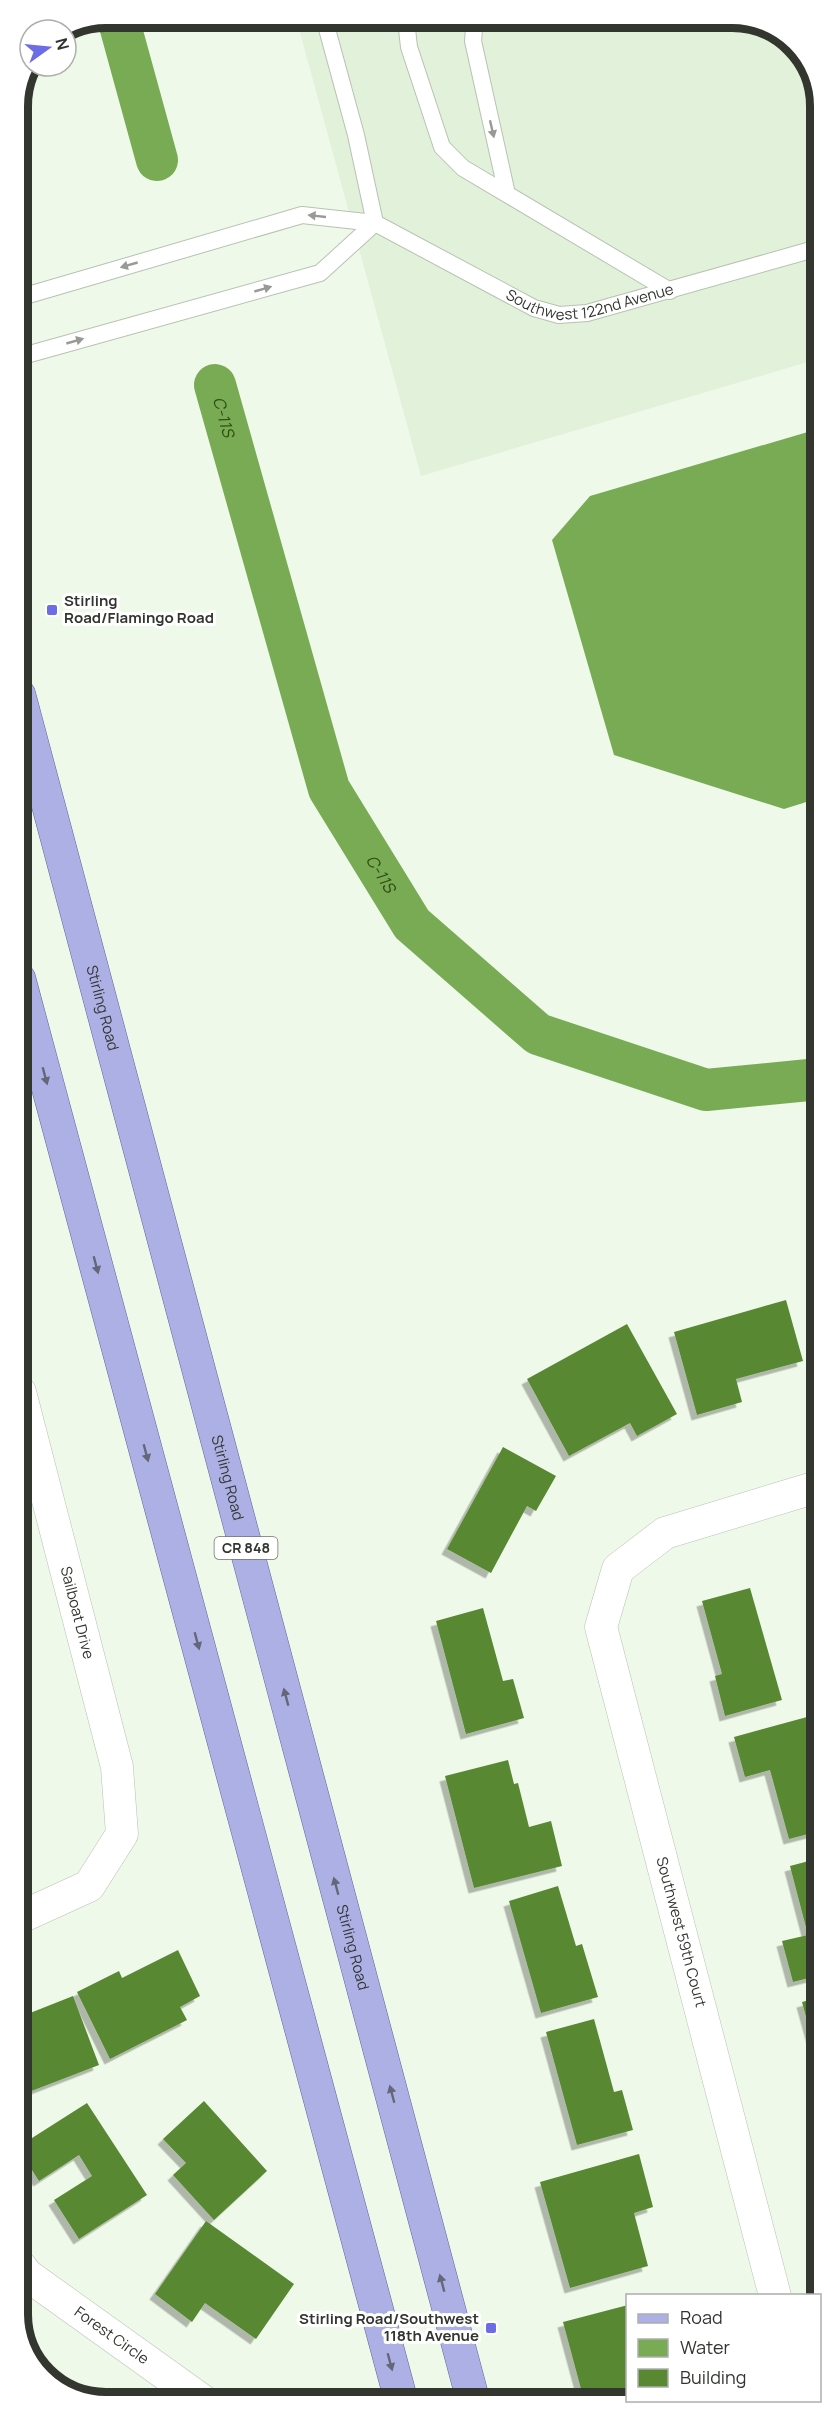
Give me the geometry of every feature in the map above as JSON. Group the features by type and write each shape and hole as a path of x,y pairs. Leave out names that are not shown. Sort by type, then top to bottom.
{"main road":[{"name":"Stirling Road","path":"29,733 471,2392"},
{"path":"29,1016 399,2391"}],"street":[{"name":"Sailboat Drive","path":"29,1427 117,1767 122,1834 89,1886 29,1913"},
{"name":"Southwest 59th Court","path":"776,2294 602,1627 618,1569 665,1533 810,1489"},
{"name":"Forest Circle","path":"29,2278 189,2391"}],"lane":[{"path":"327,28 356,135 375,223"},
{"path":"407,28 410,47 442,147 463,168 670,291"},
{"path":"474,29 473,41 507,194"},
{"path":"29,295 302,215 375,223"},
{"path":"29,354 320,273 375,223"},
{"name":"Southwest 122nd Avenue","path":"375,223 534,308 559,315 587,313 810,250"}],"shaded area":[{"path":"299,28 737,29 762,34 784,48 805,77 810,96 810,361 421,476"}],"water":[{"path":"810,431 810,801 784,809 614,755 552,540 590,496"}],"building":[{"path":"786,1300 803,1361 736,1379 742,1402 697,1415 674,1332"},
{"path":"627,1324 677,1414 637,1436 630,1423 569,1456 527,1379"},
{"path":"503,1447 556,1476 536,1511 527,1506 491,1573 447,1549"},
{"path":"750,1588 782,1700 725,1716 715,1676 722,1674 702,1601"},
{"path":"483,1608 503,1681 513,1679 524,1718 466,1734 436,1621"},
{"path":"810,1716 810,1834 789,1839 770,1770 745,1777 734,1737"},
{"path":"508,1760 514,1784 518,1783 529,1827 551,1821 562,1866 474,1888 445,1776"},
{"path":"810,1861 810,1978 793,1982 782,1941 808,1935 790,1866"},
{"path":"558,1886 576,1946 582,1944 598,1997 541,2013 509,1901"},
{"path":"178,1950 200,1996 180,2007 187,2020 110,2059 77,1992 119,1971 122,1978"},
{"path":"73,1996 99,2065 29,2092 29,2033 32,2032 29,2025 29,2013"},
{"path":"810,2000 810,2031 802,2002"},
{"path":"594,2019 614,2092 622,2090 633,2130 577,2145 546,2032"},
{"path":"204,2101 267,2171 214,2220 173,2175 186,2163 163,2139"},
{"path":"87,2103 147,2195 79,2239 54,2200 92,2176 79,2155 39,2181 29,2165 29,2140"},
{"path":"639,2154 653,2207 634,2213 648,2266 570,2288 540,2182"},
{"path":"206,2221 294,2284 256,2339 205,2303 192,2322 155,2294"},
{"path":"626,2306 626,2392 582,2392 563,2322"}],"waterway":[{"name":"C-11S","path":"121,28 157,160"},
{"name":"C-11S","path":"215,385 329,789 412,924 538,1034 706,1090 810,1080"}],"place":[{"name":"Stirling Road/Flamingo Road","path":"52,610"},
{"name":"Stirling Road/Southwest 118th Avenue","path":"491,2328"}]}
